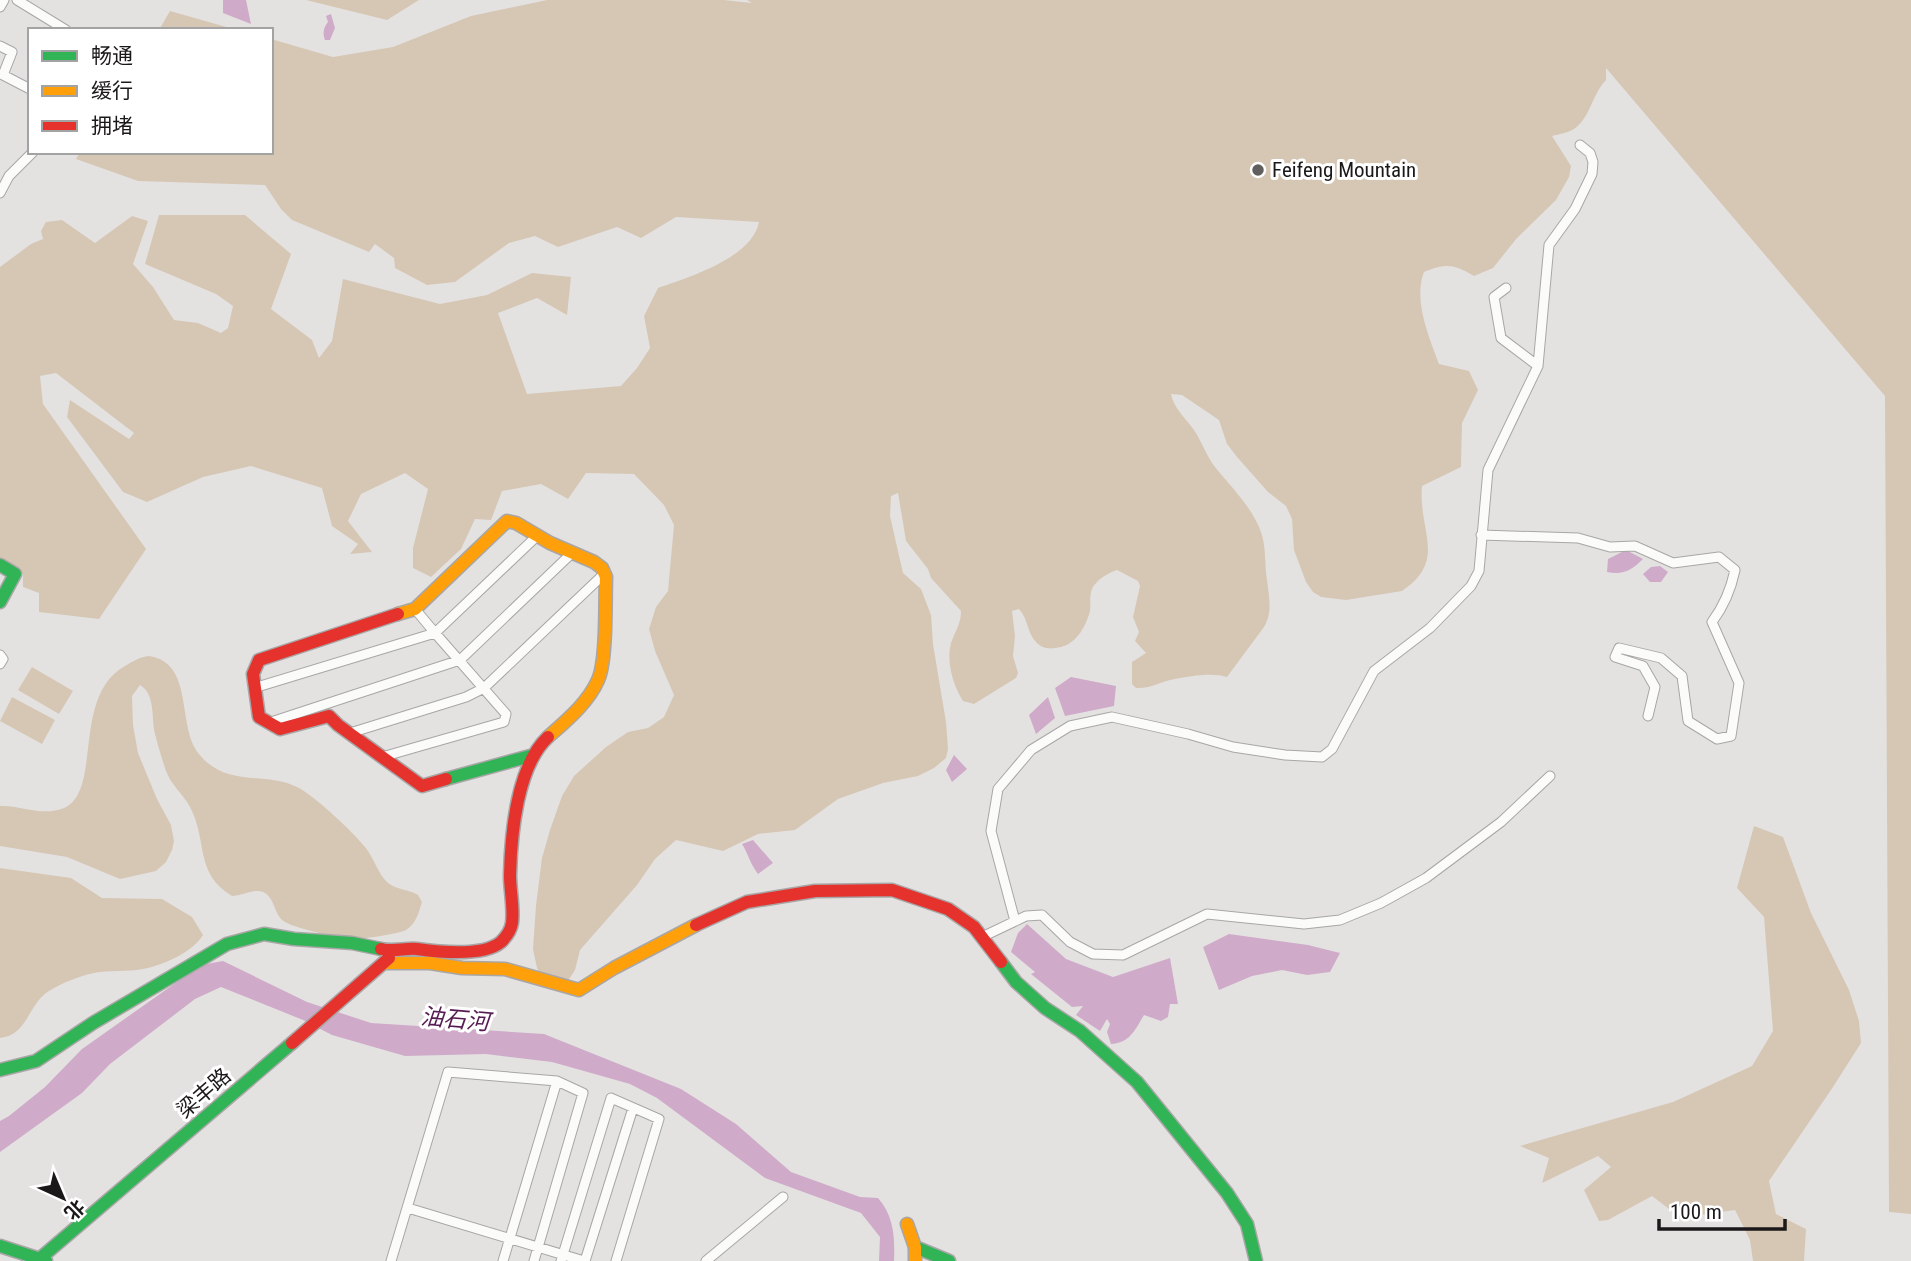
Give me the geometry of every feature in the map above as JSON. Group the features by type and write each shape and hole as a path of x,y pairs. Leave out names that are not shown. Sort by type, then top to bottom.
{"street":[{"path":"0,8 4,0"},
{"path":"17,0 63,28"},
{"path":"0,46 12,52 4,75 28,88"},
{"path":"1015,921 991,831 998,789 1031,750 1070,726 1112,717 1233,747 1285,755 1322,757 1332,749 1374,671 1430,628 1471,586 1479,571 1488,470 1538,366 1549,245 1575,209 1592,174 1593,162 1590,153 1580,145"},
{"path":"0,193 9,176 31,154"},
{"path":"1506,288 1494,297 1501,338 1538,366"},
{"path":"0,1070 36,1061 93,1023 227,944 264,933 294,939 352,943 394,952 406,948 450,953 492,947 508,934 512,924 510,876 514,824 526,774 544,741 578,709 598,680 602,663 604,574 602,568 594,562 516,523 507,522 415,609 259,660 253,674 254,688 259,717 268,723 280,729 329,716 422,786 534,755"},
{"path":"1481,535 1578,538 1610,547 1635,546 1673,563 1719,557 1735,570 1731,587 1712,622 1739,683 1731,736 1717,739 1688,721 1682,676 1661,659 1619,649 1615,657 1643,666 1655,687 1648,716"},
{"path":"254,688 435,633 538,536"},
{"path":"268,723 460,660 572,553"},
{"path":"0,565 15,574 0,602"},
{"path":"350,733 466,697 484,688 604,574"},
{"path":"382,757 504,722 506,713 415,609"},
{"path":"0,655 3,659 0,664"},
{"path":"982,937 1026,916 1042,915 1070,942 1093,954 1123,955 1207,914 1304,924 1340,920 1381,903 1426,878 1501,822 1550,776"},
{"path":"384,963 430,963 505,970 579,990 714,916 747,902 815,891 892,890 948,909 974,927 1016,982 1045,1008 1080,1031 1137,1082 1227,1193 1247,1224 1256,1261"},
{"name":"梁丰路","path":"41,1260 338,1004 394,952"},
{"path":"391,1261 449,1072 557,1081 583,1093 534,1261"},
{"path":"503,1261 557,1081"},
{"path":"562,1258 611,1098 659,1119 616,1261"},
{"path":"408,1208 538,1247 562,1258 585,1261 633,1108"},
{"path":"706,1261 783,1197"},
{"path":"907,1224 915,1247 915,1261"},
{"path":"0,1246 41,1260"},
{"path":"915,1247 948,1261"}],"shaded area":[{"path":"223,0 246,0 251,24 223,13"},
{"path":"306,0 419,0 387,20"},
{"path":"547,0 724,0 752,3 747,0 1911,0 1911,1214 1889,1212 1885,396 1606,68 1606,80 1580,124 1569,132 1552,136 1571,166 1569,177 1556,200 1517,238 1493,268 1474,276 1450,266 1424,272 1421,306 1439,364 1469,371 1478,390 1462,423 1461,467 1422,486 1428,544 1424,568 1416,579 1402,591 1346,600 1321,597 1313,592 1306,582 1294,550 1292,519 1286,506 1268,492 1237,457 1227,444 1219,420 1182,395 1171,394 1212,462 1245,503 1262,533 1270,604 1264,627 1227,677 1195,676 1136,688 1132,684 1132,662 1146,653 1135,641 1139,632 1133,617 1140,586 1138,581 1117,570 1103,577 1092,589 1086,622 1076,638 1067,645 1045,648 1039,645 1019,609 1012,611 1015,636 1013,656 1018,673 1016,678 974,704 963,701 953,681 950,665 951,643 961,611 931,578 928,569 906,541 898,493 891,496 890,516 903,573 921,589 931,615 946,722 946,758 918,776 883,783 838,799 795,830 758,834 723,851 676,840 655,859 637,885 580,950 575,970 564,987 545,986 533,949 542,858 562,796 574,776 606,747 628,732 648,728 664,717 674,695 655,651 649,629 656,607 668,591 674,525 664,505 634,474 586,473 568,499 541,484 502,491 491,520 475,519 461,549 431,577 413,568 413,548 428,489 405,473 361,494 348,521 372,552 350,554 358,544 332,526 322,488 251,466 203,477 147,502 123,492 67,417 70,400 129,439 134,433 56,373 40,376 43,404 146,549 99,619 39,612 39,593 23,587 23,574 0,560 0,267 31,244 43,239 41,231 46,222 62,220 95,243 132,216 148,221 133,264 153,287 174,320 198,323 221,333 228,328 233,306 216,294 145,264 159,215 245,215 291,254 271,309 312,340 319,358 332,341 343,279 440,304 487,295 532,273 571,277 567,315 537,298 498,313 527,394 621,386 650,348 644,316 658,288 718,264 745,246 754,235 759,222 676,217 641,238 617,227 558,247 535,236 509,243 455,282 427,285 395,268 394,258 375,244 369,252 292,220 265,185 138,181 76,159 79,154 273,154 273,40 333,57 393,47 471,16"},
{"path":"170,11 230,28 160,28"},
{"path":"331,14 335,28 330,40 325,40 324,30 328,22 326,16"},
{"path":"1626,550 1643,559 1626,571 1607,572 1608,559"},
{"path":"1660,566 1668,572 1661,582 1650,582 1643,574 1651,567"},
{"path":"149,656 163,661 173,670 183,697 192,742 199,754 221,771 284,782 297,787 323,806 365,847 388,883 418,895 422,902 412,925 396,933 358,939 328,935 285,922 263,892 232,896 220,887 207,867 190,807 166,771 155,734 151,701 140,685 132,696 133,725 138,753 171,825 174,841 166,862 156,871 120,879 67,857 0,846 0,806 48,811 64,808 76,798 82,783 98,698 108,680 125,666"},
{"path":"32,667 73,691 59,714 18,690"},
{"path":"1071,677 1116,686 1114,706 1065,716 1055,688"},
{"path":"12,697 55,720 42,744 0,721"},
{"path":"1048,697 1055,718 1036,734 1029,715"},
{"path":"954,755 967,769 952,782 946,770"},
{"path":"1754,826 1783,837 1811,913 1849,990 1859,1021 1861,1043 1769,1181 1776,1214 1806,1229 1804,1261 1753,1261 1750,1240 1735,1210 1681,1218 1652,1196 1608,1220 1599,1221 1584,1190 1611,1167 1598,1156 1542,1183 1549,1158 1520,1146 1673,1102 1752,1066 1773,1031 1764,917 1737,888"},
{"path":"753,840 773,863 758,874 742,844"},
{"path":"0,868 71,878 102,898 162,899 192,917 203,935 184,953 159,965 137,970 94,973 59,985 36,1003 17,1031 0,1038"},
{"path":"1027,924 1066,959 1113,977 1170,958 1178,1004 1170,1004 1168,1017 1161,1021 1144,1015 1135,1031 1123,1041 1111,1044 1107,1032 1110,1024 1107,1019 1100,1031 1076,1015 1083,1006 1072,1007 1031,974 1035,972 1011,952 1018,933"},
{"path":"1229,934 1308,945 1340,953 1330,972 1307,975 1282,970 1252,976 1219,990 1203,947"},
{"path":"223,961 307,1002 371,1023 544,1034 681,1089 736,1124 791,1172 860,1197 878,1198 887,1212 892,1228 894,1261 879,1261 880,1237 861,1213 765,1178 657,1098 630,1084 552,1062 486,1054 405,1056 332,1035 303,1020 221,987 195,999 110,1064 82,1093 0,1152 0,1121 45,1087 82,1049 201,965"}],"traffic: fast":[{"path":"0,565 15,574 0,602"},
{"path":"446,779 534,755"},
{"path":"0,1070 36,1061 93,1023 227,944 264,934 352,943 381,949"},
{"path":"1001,962 1016,982 1045,1008 1080,1031 1137,1082 1227,1193 1247,1224 1256,1261"},
{"path":"37,1261 292,1043"},
{"path":"0,1246 46,1261"},
{"path":"915,1247 949,1261"}],"traffic: slow":[{"path":"398,614 415,609 507,521 516,523 602,568 606,577 601,671 583,704 548,737"},
{"path":"384,963 430,963 462,968 505,969 579,990 614,968 696,925"},
{"path":"907,1224 915,1247 915,1261"}],"traffic: jam":[{"path":"398,614 259,660 253,674 259,717 280,729 329,716 422,786 446,779"},
{"path":"381,949 472,952 493,947 505,938 512,923 510,875 518,802 529,765 548,737"},
{"path":"696,925 747,902 815,891 892,890 948,909 974,927 1001,962"},
{"path":"292,1043 389,958"}],"place":[{"name":"Feifeng Mountain","path":"1258,170"}],"water label":[{"name":"油石河","path":"455,1019"}]}
